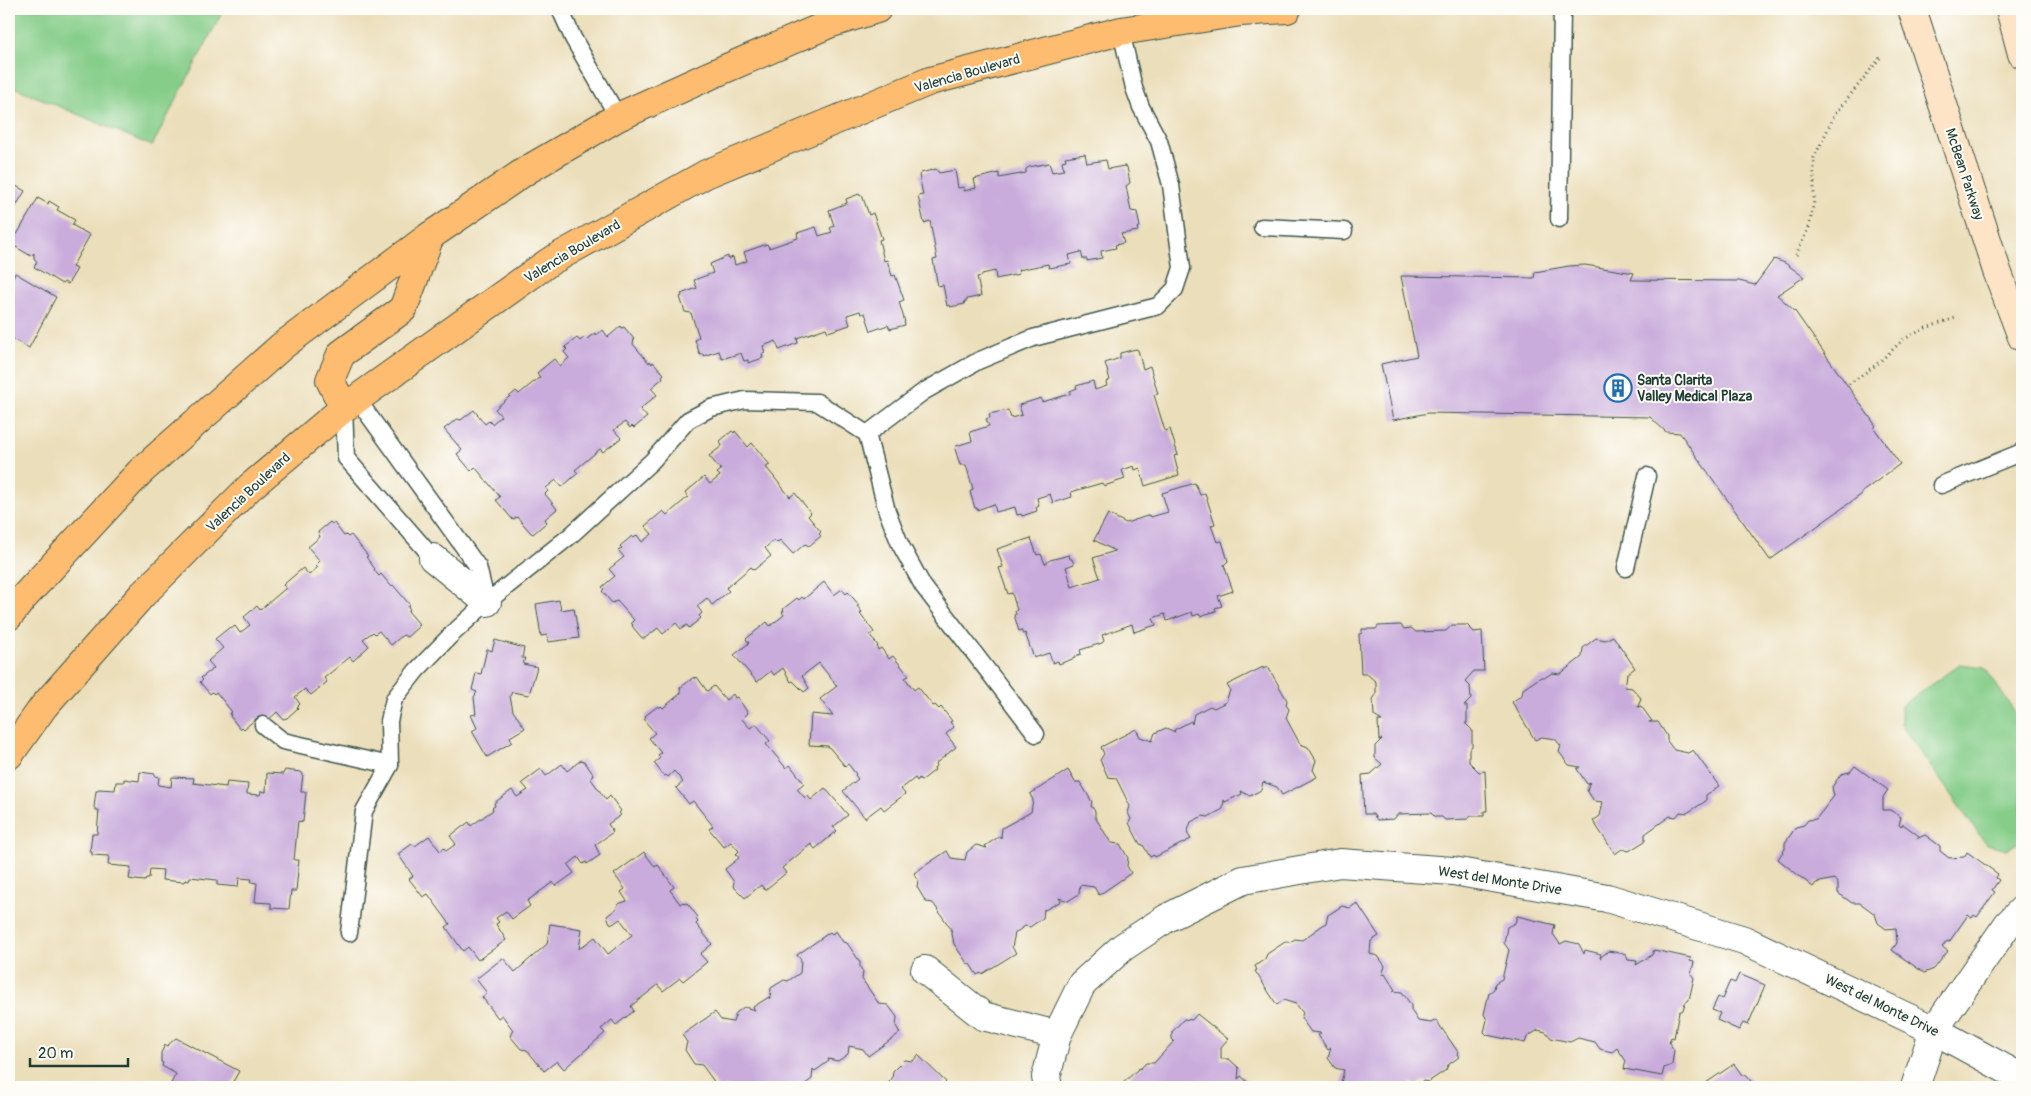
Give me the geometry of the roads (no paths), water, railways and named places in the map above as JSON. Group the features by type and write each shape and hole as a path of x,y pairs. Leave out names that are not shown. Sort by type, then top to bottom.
{"main road":[{"path":"9,616 23,598 140,472 282,346 430,236 527,170 618,117 829,24 876,9"},
{"name":"Valencia Boulevard","path":"9,755 44,706 142,595 250,487 350,404 549,262 706,174 930,81 1121,32 1241,12 1286,9"},
{"name":"McBean Parkway","path":"1912,9 1997,271 2022,337"},
{"path":"2010,9 2022,54"},
{"path":"350,404 330,380 341,354 403,309 430,236"}],"street":[{"path":"433,558 487,602"},
{"name":"West del Monte Drive","path":"1048,1087 1046,1077 1057,1035 1082,984 1123,947 1167,918 1243,880 1340,862 1453,871 1607,898 1744,940 1934,1030 2022,1078"},
{"path":"1915,1087 1934,1030 2008,924 2022,910"},
{"path":"925,970 983,1016 1057,1035"}],"lane":[{"path":"560,9 573,38 618,117"},
{"path":"1559,219 1562,9"},
{"path":"867,434 922,392 978,362 1033,338 1158,306 1175,289 1182,268 1171,185 1159,141 1141,108 1134,88 1121,32"},
{"path":"1262,227 1344,231"},
{"path":"349,932 364,812 390,765 389,721 394,699 450,636 487,602 570,536 652,461 688,420 711,408 745,400 817,402 867,434 887,511 900,544 923,586 1036,734"},
{"path":"350,404 346,458 433,558"},
{"path":"350,404 478,567 487,602"},
{"path":"1941,485 2022,452"},
{"path":"1626,568 1647,476"},
{"path":"262,725 283,742 390,765"}],"place":[{"name":"Santa Clarita Valley Medical Plaza","path":"1618,388"}]}
